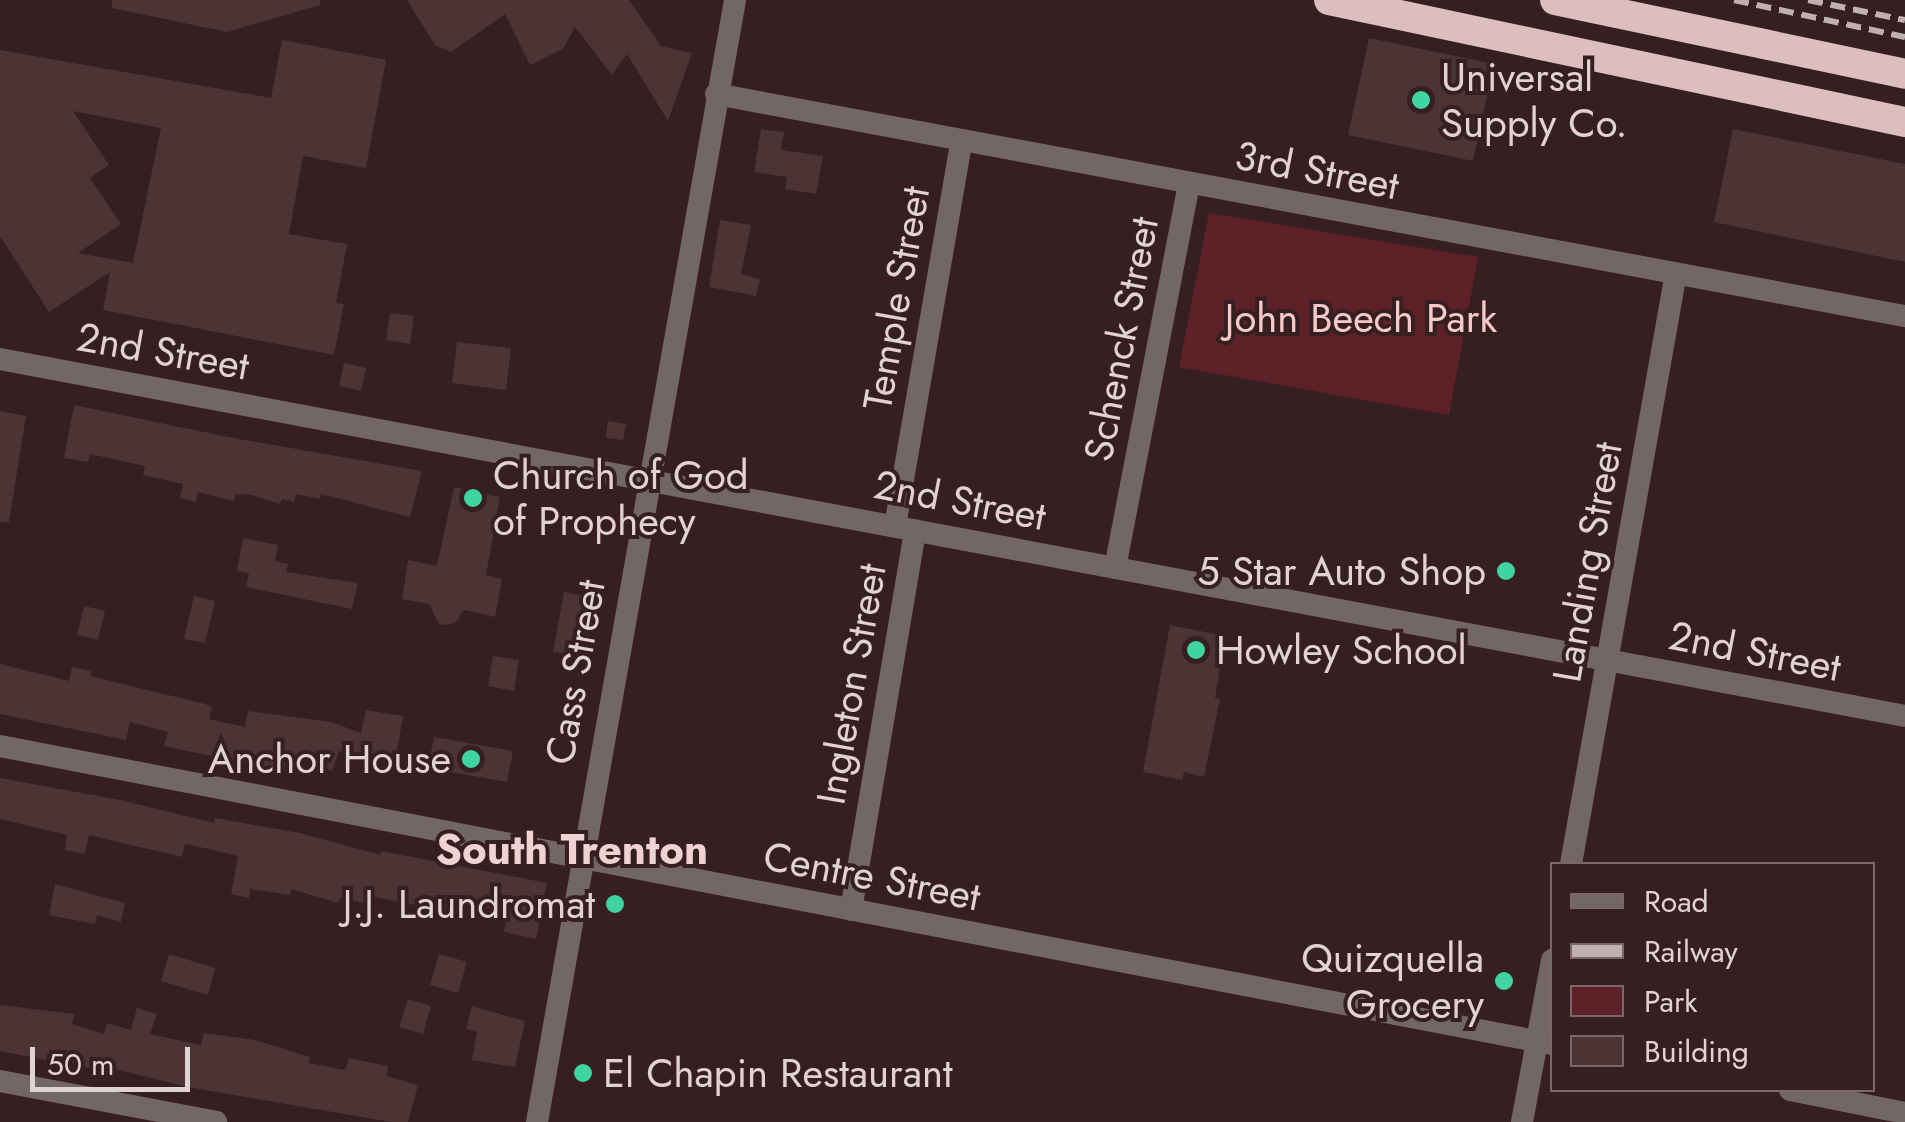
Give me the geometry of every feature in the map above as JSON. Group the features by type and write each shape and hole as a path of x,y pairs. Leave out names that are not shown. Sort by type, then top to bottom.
{"highway":[{"path":"1329,0 1905,122"},
{"path":"1554,0 1905,74"}],"street":[{"name":"Cass Street","path":"537,1122 580,858 734,0"},
{"name":"3rd Street","path":"716,94 1905,316"},
{"name":"Temple Street","path":"905,528 961,142"},
{"name":"Schenck Street","path":"1115,568 1190,184"},
{"name":"Landing Street","path":"1570,862 1676,273"},
{"name":"2nd Street","path":"0,358 1905,716"},
{"name":"Ingleton Street","path":"851,910 905,528"},
{"name":"Centre Street","path":"0,746 1545,1043"},
{"path":"1522,1122 1545,1043 1550,984"},
{"path":"0,1081 93,1111 216,1122"},
{"path":"1800,1092 1905,1113"}],"green space":[{"name":"John Beech Park","path":"1209,213 1478,257 1449,415 1179,367"}],"building":[{"path":"112,0 320,0 320,5 227,32 112,8"},
{"path":"407,0 629,0 661,46 692,53 668,121 627,54 612,75 575,27 563,49 530,65 505,14 451,52 435,45"},
{"name":"Universal Supply Co.","path":"1369,38 1494,64 1473,161 1348,135"},
{"path":"282,40 386,60 366,168 303,156 289,234 347,244 336,303 344,304 334,355 103,310 110,272 49,312 0,236 0,50 271,98","holes":["73,111 161,128 133,263 78,253 121,224 90,178 109,165"]},
{"path":"761,129 784,132 781,150 823,156 816,194 785,189 787,177 754,172"},
{"path":"1733,129 1905,164 1905,262 1714,222"},
{"path":"720,220 751,225 741,274 760,279 756,296 709,287"},
{"path":"390,313 414,316 410,344 386,340"},
{"path":"457,342 511,348 506,390 452,383"},
{"path":"344,363 366,368 361,391 339,386"},
{"path":"74,405 422,471 410,517 321,494 320,499 296,494 294,502 282,499 280,504 252,495 235,494 234,501 198,492 196,502 180,498 183,484 143,475 145,466 90,454 88,462 64,458"},
{"path":"0,411 26,416 9,522 0,522"},
{"path":"608,421 626,424 623,440 606,438"},
{"path":"454,487 500,497 486,575 502,579 495,617 464,610 456,622 447,625 439,624 429,604 402,599 408,560 437,566"},
{"path":"243,538 278,545 275,561 288,564 286,572 358,583 352,609 246,587 249,573 237,571"},
{"path":"564,592 595,598 584,657 553,652"},
{"path":"194,596 215,601 205,643 184,639"},
{"path":"84,606 105,611 98,640 77,635"},
{"path":"1170,625 1225,636 1215,698 1220,699 1204,777 1184,772 1182,780 1143,772"},
{"path":"493,656 519,660 514,691 488,686"},
{"path":"0,664 69,681 72,667 91,671 90,676 205,704 212,707 209,719 245,727 248,711 331,722 361,733 366,710 403,716 395,763 339,751 332,771 304,761 301,775 164,746 168,732 130,722 126,740 0,714"},
{"name":"Anchor House","path":"434,737 513,751 507,782 428,768"},
{"path":"0,778 120,800 214,823 215,818 300,833 381,855 381,851 547,883 536,939 504,932 508,913 467,902 463,922 441,918 442,910 369,896 368,904 340,898 338,903 291,889 290,895 250,889 249,898 231,894 238,856 185,844 182,857 89,835 85,854 65,850 67,835 0,819"},
{"path":"55,884 125,903 121,922 97,915 95,924 49,915"},
{"path":"169,954 215,968 208,995 161,981"},
{"path":"439,954 467,962 458,993 430,985"},
{"path":"408,999 431,1006 423,1034 399,1027"},
{"path":"0,1005 75,1014 72,1024 104,1034 107,1023 131,1030 137,1008 157,1014 150,1034 201,1045 204,1033 255,1040 310,1057 309,1063 345,1070 349,1058 388,1066 386,1076 418,1085 408,1122 391,1122 188,1087 91,1063 89,1068 47,1054 46,1060 0,1051"},
{"path":"472,1006 525,1021 515,1067 472,1060 477,1032 466,1029"}],"railway":[{"path":"1734,0 1905,37"},
{"path":"1808,0 1905,20"}],"place":[{"name":"Universal Supply Co.","path":"1421,100"},
{"name":"Church of God of Prophecy","path":"473,498"},
{"name":"5 Star Auto Shop","path":"1506,571"},
{"name":"Howley School","path":"1196,650"},
{"name":"Anchor House","path":"471,759"},
{"name":"J.J. Laundromat","path":"615,904"},
{"name":"Quizquella Grocery","path":"1504,981"},
{"name":"El Chapin Restaurant","path":"583,1073"}],"district":[{"name":"South Trenton","path":"572,850"}]}
